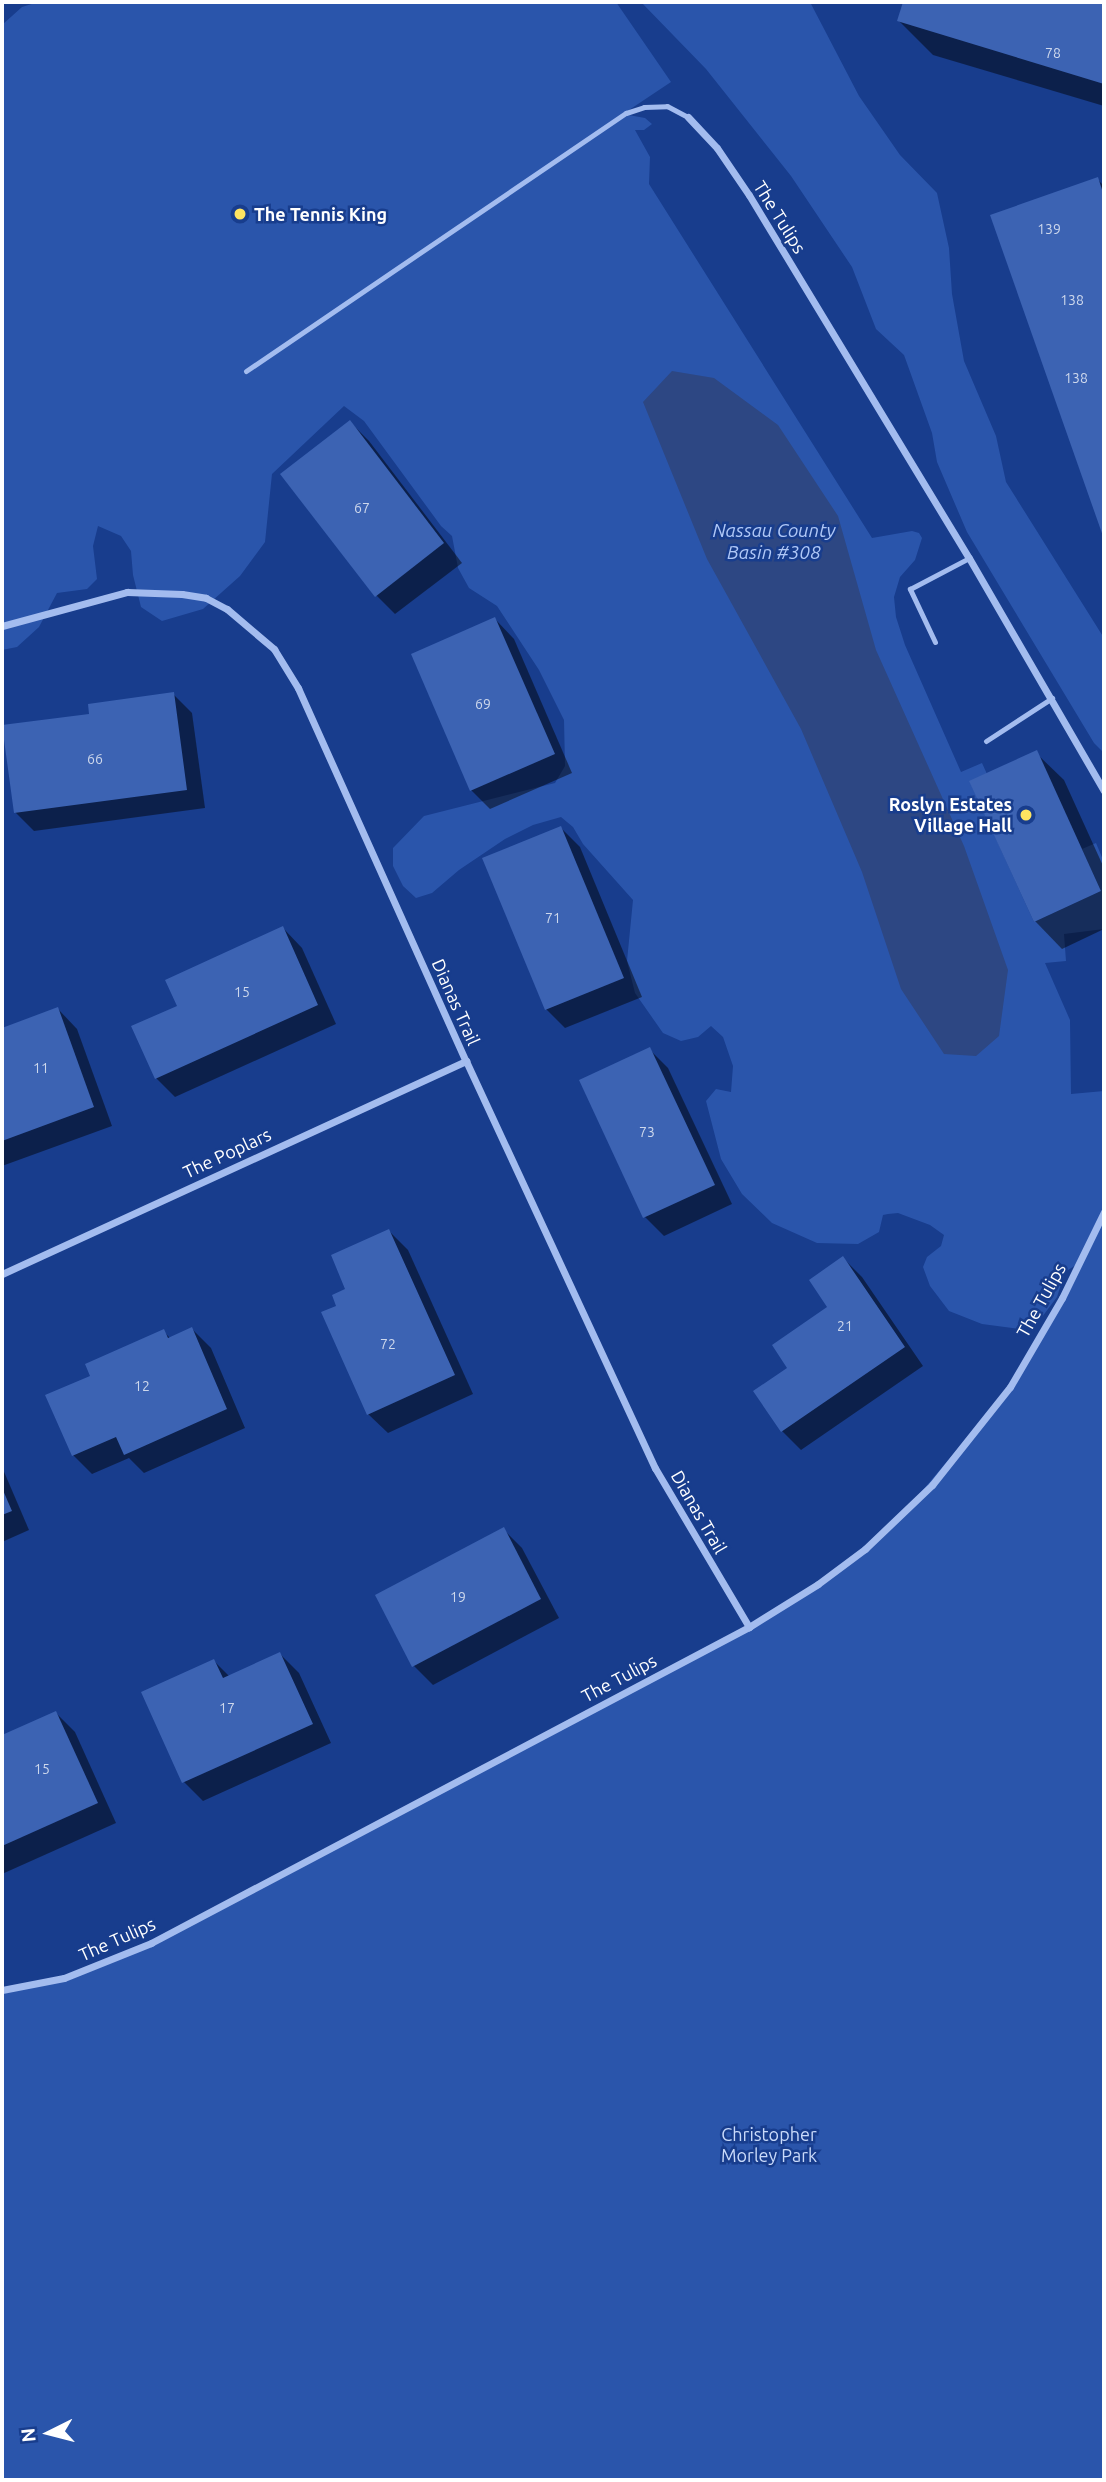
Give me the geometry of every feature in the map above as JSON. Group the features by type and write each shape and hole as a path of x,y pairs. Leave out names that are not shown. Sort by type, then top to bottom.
{"street":[{"name":"The Tulips","path":"688,117 717,148 749,195 969,558 1104,791"},
{"name":"Dianas Trail","path":"2,626 100,598 127,592 155,592 206,598 227,608 274,649 298,688 466,1061 655,1468 749,1627"},
{"name":"The Poplars","path":"2,1274 466,1061"},
{"name":"The Tulips","path":"2,1990 64,1978 150,1943 749,1627 818,1584 865,1549 932,1485 1010,1387 1062,1298 1104,1212"}],"lane":[{"name":"The Tulips","path":"246,371 626,113 644,107 667,106 688,117"},
{"path":"935,642 910,589 969,558"},
{"path":"986,741 1052,698"}],"green space":[{"name":"Christopher Morley Park","path":"38,2 616,2 671,82 623,114 645,118 652,124 644,130 635,130 650,157 649,184 872,538 912,531 919,533 922,538 915,560 900,577 894,597 896,617 905,645 961,772 982,763 987,774 970,782 1034,922 1101,891 1082,849 1096,843 1104,862 1104,929 1064,934 1066,961 1045,963 1070,1020 1071,1094 1104,1091 1104,2480 2,2480 2,1990 64,1978 151,1943 734,1635 818,1584 900,1517 1010,1387 1079,1263 1065,1272 1057,1297 1039,1321 1019,1329 982,1324 949,1311 930,1286 923,1267 927,1257 941,1246 944,1235 930,1225 898,1213 883,1215 879,1232 858,1244 817,1243 772,1223 742,1194 721,1159 706,1101 716,1089 731,1092 733,1066 723,1037 711,1026 698,1037 681,1041 663,1033 635,993 627,961 633,900 583,844 573,827 561,817 533,825 505,839 459,870 432,893 416,898 403,886 393,866 393,848 424,816 555,783 565,766 564,720 539,670 497,606 469,588 458,568 452,536 441,526 364,421 344,406 272,474 265,542 240,576 203,609 162,621 141,607 133,575 131,551 121,536 98,526 93,546 97,579 87,589 57,593 39,627 17,647 2,650 2,25 22,7"},
{"path":"641,2 810,2 859,96 900,155 937,193 949,248 952,294 964,361 996,436 1006,482 1104,638 1104,753 1094,743 967,532 937,462 932,433 904,355 876,329 852,267 791,176 706,69"}],"water":[{"name":"Nassau County Basin #308","path":"672,371 714,378 778,425 838,516 876,650 964,846 1008,970 999,1036 976,1056 944,1054 901,989 862,872 801,729 707,559 643,402"}],"building":[{"path":"903,2 1104,2 1104,84 897,21"},
{"path":"1098,177 1104,196 1104,539 990,215"},
{"path":"350,420 444,543 375,597 280,474"},
{"path":"495,617 555,754 470,791 411,654"},
{"path":"174,692 187,790 14,813 2,725 89,714 88,704"},
{"name":"Roslyn Estates Village Hall","path":"1037,750 1101,891 1034,922 969,781"},
{"path":"561,826 624,978 545,1010 482,858"},
{"path":"283,926 318,1005 155,1079 131,1026 177,1006 165,980"},
{"path":"58,1007 94,1107 2,1141 2,1028"},
{"path":"650,1047 715,1185 643,1218 579,1080"},
{"path":"389,1229 455,1375 367,1415 321,1312 336,1306 332,1295 345,1289 331,1255"},
{"path":"843,1256 905,1347 781,1432 753,1391 787,1368 772,1345 827,1307 809,1280"},
{"path":"192,1327 227,1409 124,1455 116,1437 72,1456 45,1395 90,1376 85,1364 164,1329 168,1338"},
{"path":"2,1488 12,1511 2,1515"},
{"path":"504,1527 541,1599 412,1667 375,1595"},
{"path":"280,1652 313,1724 182,1783 141,1692 214,1659 223,1678"},
{"path":"56,1711 98,1803 2,1846 2,1735"}],"place":[{"name":"The Tennis King","path":"240,214"},
{"name":"Roslyn Estates Village Hall","path":"1026,815"}]}
